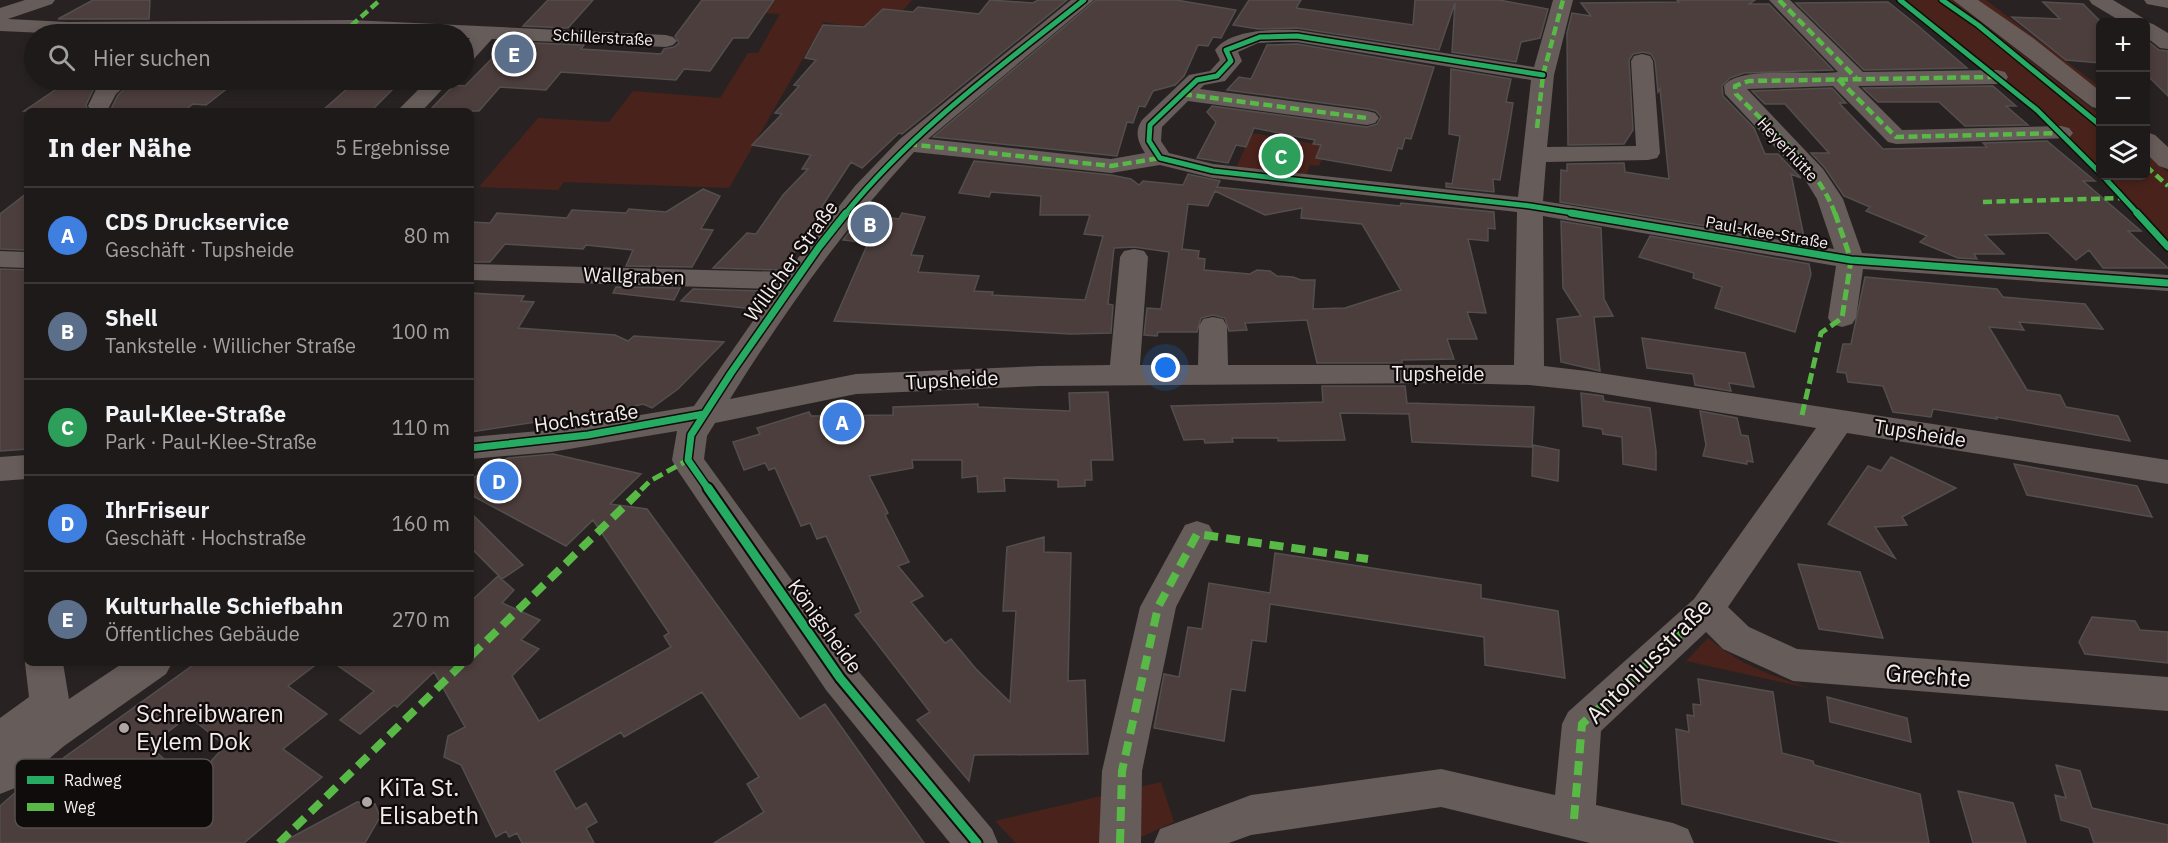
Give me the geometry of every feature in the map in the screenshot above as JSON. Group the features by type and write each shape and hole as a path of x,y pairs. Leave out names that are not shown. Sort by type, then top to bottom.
{"main road":[{"path":"1964,0 2025,43 2096,99"},
{"path":"2150,145 2168,161"}],"street":[{"path":"0,15 45,0"},
{"name":"Willicher Straße","path":"704,414 819,247 852,206 909,144 1015,53 1084,0"},
{"path":"1529,375 1530,206 1543,75 1563,0"},
{"path":"1779,0 1896,137 2061,133"},
{"path":"2099,0 2129,18"},
{"path":"2154,0 2168,2"},
{"name":"Schillerstraße","path":"0,25 24,26"},
{"name":"Schillerstraße","path":"474,31 666,41"},
{"path":"474,46 488,31"},
{"path":"2150,31 2168,43"},
{"path":"1160,158 1149,141 1150,125 1197,80 1216,76 1224,69 1231,61 1226,50 1247,38 1266,35 1298,36 1543,75"},
{"path":"1535,156 1647,153 1642,61"},
{"name":"Heyerhütte","path":"1842,318 1851,260 1830,199 1814,174 1736,94 1736,86 1749,81 1997,77"},
{"path":"99,106 106,90"},
{"path":"412,108 430,90"},
{"path":"1183,94 1367,118"},
{"name":"Paul-Klee-Straße","path":"909,144 1111,166 1160,158 1213,171 1530,206 1851,260 2168,283"},
{"path":"1124,375 1134,257"},
{"path":"0,259 24,260"},
{"name":"Wallgraben","path":"474,272 796,281"},
{"path":"1212,375 1213,326"},
{"name":"Tupsheide","path":"704,414 856,384 1038,376 1529,375 1587,381 2168,472"},
{"name":"Hochstraße","path":"474,447 550,441 638,428 704,414"},
{"name":"Königsheide","path":"704,414 691,435 688,460 840,678 977,843"},
{"name":"Antoniusstraße","path":"1574,819 1582,724 1707,609 1838,421"},
{"path":"0,469 24,467"},
{"path":"1120,843 1122,771 1158,607 1197,534"},
{"name":"Grechte","path":"1707,609 1736,638 1793,665 2168,694"},
{"path":"45,666 65,708"},
{"path":"0,741 147,666"},
{"path":"16,759 65,708"},
{"path":"0,775 15,760"},
{"path":"1175,843 1251,815 1441,788 1673,843"}],"shaded area":[{"path":"703,0 912,0 884,32 824,22 729,188 564,182 558,190 479,187 538,118 609,122 633,91 720,98 748,53 758,53 780,14 696,9"},
{"path":"1904,0 1953,0 2096,112 2096,165 2042,110"},
{"path":"1974,0 1986,0 2096,84 2096,89"},
{"path":"1252,133 1327,146 1319,166 1310,165 1306,175 1236,168"},
{"path":"2150,157 2168,173 2168,239 2111,180 2150,180"},
{"path":"1708,638 1732,655 1768,674 1809,688 1686,661"},
{"path":"1161,782 1174,822 1128,843 1016,843 995,821"}],"building":[{"path":"93,0 150,0 149,19 58,19"},
{"path":"548,0 593,0 568,28 523,26"},
{"path":"702,0 774,0 748,38 733,38 710,71 684,69 676,80 561,72 546,90 500,87 479,111 474,111 474,108 432,108 449,90 474,90 474,77 508,42 584,45 581,49 661,54 664,49 674,47 679,43 675,36"},
{"path":"990,0 1033,3 1038,0 1067,0 902,134 899,133 862,168 851,162 821,208 833,210 813,235 807,234 782,270 713,268 747,233 756,234 783,195 808,169 802,169 811,155 752,145 782,114 775,113 799,86 794,85 816,60 805,58 823,25 864,27 883,9 913,12 918,7 979,14"},
{"path":"1096,0 1176,0 1236,10 1221,38 1213,37 1208,46 1198,45 1184,76 1175,85 1153,91 1145,107 1139,106 1133,123 1127,122 1117,156 933,137"},
{"path":"1249,0 1301,0 1296,8 1413,25 1415,0 1499,0 1548,9 1540,38 1521,42 1516,62 1452,52 1455,3 1439,50 1297,28 1258,29 1233,25"},
{"path":"1677,0 1755,0 1749,4 1769,4 1833,70 1744,73 1730,78 1722,86 1723,96 1754,128 1765,154 1778,154 1801,178 1791,174 1805,242 1560,202 1561,170 1567,171 1567,164 1624,163 1625,172 1669,179 1660,89 1658,92 1655,61 1651,54 1643,52 1633,54 1629,60 1633,130 1624,144 1568,145 1567,33 1572,13 1591,16 1581,3 1679,2"},
{"path":"1888,2 1967,68 1864,70 1796,3"},
{"path":"2043,2 2083,4 2097,18 2096,63 2066,60 2012,17 2060,19"},
{"path":"2150,43 2159,50 2168,51 2168,96 2150,78"},
{"path":"1297,44 1434,67 1411,139 1405,138 1402,149 1398,148 1391,171 1316,158 1321,145 1313,144 1315,140 1254,128 1246,147 1236,145 1228,163 1197,158 1216,122 1207,112 1212,106 1367,127 1377,124 1381,117 1376,111 1368,109 1227,90 1239,77 1251,79 1267,45"},
{"path":"1451,69 1511,79 1506,102 1513,103 1500,180 1493,179 1494,192 1446,187 1446,183 1452,184 1460,136 1449,134"},
{"path":"1993,86 2016,106 2006,106 2028,125 1965,126 1939,102 1878,102 1863,88"},
{"path":"1832,88 1846,103 1839,103 1883,149 1987,147 1983,143 2047,141 2095,181 2083,181 2141,231 2128,231 2168,268 2103,268 2089,250 2076,260 2048,233 1985,235 2004,254 1974,254 1977,259 1958,258 1920,242 1927,236 1866,211 1870,207 1844,196 1825,168 1811,153 1829,153 1785,104 1765,104 1752,91"},
{"path":"55,90 93,90 86,105 87,108 28,108"},
{"path":"123,90 225,90 206,105 193,104 188,108 112,108"},
{"path":"346,90 392,90 374,108 325,108"},
{"path":"974,161 1111,175 1131,179 1139,185 1143,181 1183,185 1188,174 1220,181 1217,187 1400,206 1401,203 1494,212 1495,229 1488,228 1488,241 1468,239 1486,313 1467,312 1477,339 1447,339 1454,359 1402,360 1402,363 1317,363 1307,320 1245,323 1247,330 1229,331 1225,318 1213,315 1201,318 1197,332 1158,332 1157,336 1144,335 1147,308 1161,309 1169,252 1134,247 1114,248 1108,304 1113,305 1111,333 1071,334 834,321 868,243 843,240 863,214 899,219 902,213 925,217 911,255 923,256 918,272 979,276 974,291 993,292 992,295 1085,300 1103,236 1084,234 1090,215 1040,215 1041,196 991,192 989,197 959,193","holes":["1215,191 1265,215 1302,208 1301,218 1362,224 1401,290 1345,308 1313,309 1315,280 1277,276 1270,271 1257,270 1250,274 1204,270 1205,259 1198,258 1199,251 1182,249 1188,204 1208,206"]},
{"path":"703,189 720,196 701,229 713,230 692,267 626,266 633,250 586,245 583,249 505,244 490,262 474,262 474,222 490,223 497,213 567,218 572,210 626,213 629,209 666,212"},
{"path":"24,195 24,250 0,249 0,214"},
{"path":"1561,221 1601,228 1604,299 1613,316 1594,317 1600,371 1561,362 1557,319 1581,316 1563,288"},
{"path":"1650,236 1809,264 1811,274 1795,332 1715,308 1722,287 1693,278 1694,273 1639,257"},
{"path":"0,269 24,270 24,449 0,451"},
{"path":"1865,277 1997,289 2003,297 2085,304 2103,329 2019,322 2024,330 1989,327 2027,390 2060,395 2066,407 2118,416 2130,441 1996,417 1997,419 1933,409 1931,417 1893,412 1883,386 1848,382 1846,373 1837,372 1843,344 1851,344"},
{"path":"616,287 680,288 674,300 613,293"},
{"path":"693,289 767,291 753,309 681,301"},
{"path":"474,293 524,296 521,301 534,302 518,328 615,335 628,341 634,336 724,342 678,389 652,408 643,404 474,432"},
{"path":"1642,338 1745,353 1754,387 1729,383 1731,391 1695,385 1693,374 1647,368"},
{"path":"1322,386 1405,386 1407,403 1534,407 1532,447 1412,442 1409,414 1340,413 1345,440 1278,441 1278,438 1232,438 1233,442 1205,443 1204,439 1184,440 1171,406 1323,402"},
{"path":"1108,392 1113,460 1091,460 1092,480 1085,480 1085,486 1058,487 1058,480 1004,478 1005,491 978,492 977,476 962,478 962,460 912,460 913,468 869,476 888,513 885,515 909,562 898,566 923,596 911,602 945,643 951,639 976,669 1010,702 1016,611 1003,611 1007,547 1044,537 1044,552 1071,553 1068,681 1085,680 1088,754 974,755 969,781 917,720 930,712 855,615 861,612 826,536 817,539 810,523 801,526 775,468 769,470 765,463 744,470 733,442 760,434 757,428 809,412 811,416 893,415 893,407 978,404 978,407 1070,411 1069,393"},
{"path":"1581,393 1603,396 1604,401 1650,408 1656,451 1656,470 1623,464 1622,437 1603,434 1602,429 1583,426"},
{"path":"1700,411 1737,418 1741,435 1748,436 1753,462 1747,461 1747,464 1703,456 1706,445"},
{"path":"1533,445 1559,450 1558,481 1532,476"},
{"path":"553,454 641,474 610,504 647,509 800,719 825,704 924,843 714,843 764,812 747,784 759,777 702,692 624,737 621,732 554,771 576,809 586,803 597,822 586,828 594,843 522,843 517,833 509,837 506,831 496,837 461,765 444,757 448,736 465,727 434,672 397,707 394,705 360,734 340,720 374,691 338,666 474,666 474,598 498,576 514,590 502,603 540,620 521,640 539,649 512,676 539,721 671,647 664,636 669,633 593,520 566,546 474,497 474,477 508,458"},
{"path":"1891,457 1956,488 1902,517 1907,525 1875,527 1895,558 1828,524 1868,466 1881,471"},
{"path":"2014,464 2137,486 2152,517 2027,495"},
{"path":"474,516 523,565 502,579 474,551"},
{"path":"1275,553 1481,585 1481,598 1558,611 1565,678 1485,665 1484,637 1270,604 1266,642 1252,640 1245,691 1231,689 1224,741 1154,728 1164,674 1179,677 1188,627 1202,629 1209,583 1270,593"},
{"path":"1798,564 1860,572 1883,638 1819,629"},
{"path":"2092,617 2135,621 2140,630 2168,632 2168,663 2085,654 2079,642"},
{"path":"192,666 314,666 288,686 327,714 283,749 322,777 244,843 0,843 0,806 15,793 15,828 213,828 213,759 225,746 189,716 149,746 164,759 62,759"},
{"path":"1698,679 1773,692 1782,753 1813,761 1814,765 1920,794 1929,843 1844,843 1682,804 1676,729 1689,732 1687,715 1694,716 1693,704 1701,705"},
{"path":"1827,697 1907,718 1911,742 1830,722"},
{"path":"2056,765 2080,771 2092,808 2168,825 2168,843 2094,843 2089,828 2061,820 2055,795 2066,798"},
{"path":"1958,791 2013,803 2026,843 1973,843"},
{"path":"357,802 375,804 380,817 365,843 281,843"}],"marked path":[{"path":"353,24 380,0"},
{"path":"1537,128 1543,75 1563,0"},
{"path":"1779,0 1856,78"},
{"path":"1802,415 1821,333 1842,318 1851,260 1830,199 1814,174 1736,94 1735,86 1749,81 1994,77"},
{"path":"1838,79 1896,137 2061,133"},
{"path":"1183,94 1367,118"},
{"path":"908,144 1111,166 1160,158"},
{"path":"2150,170 2168,186"},
{"path":"1983,202 2125,198"},
{"path":"474,653 650,481 688,460"},
{"path":"1120,843 1122,771 1158,607 1197,534 1368,559"},
{"path":"1574,819 1582,724 1707,609"},
{"path":"279,843 460,666"}],"cycle path":[{"path":"977,843 840,678 688,460 691,435 731,373 819,247 864,191 908,144 965,95 1084,0"},
{"path":"1900,0 2037,110 2096,169"},
{"path":"1942,0 1978,25 2096,122"},
{"path":"1543,75 1297,36 1260,37 1226,50 1231,61 1217,76 1197,80 1150,125 1149,141 1160,158 1213,171 1530,206 1851,260 2168,283"},
{"path":"2107,180 2168,247"},
{"path":"474,448 588,435 704,414"}],"place":[{"name":"Kulturhalle Schiefbahn","path":"514,54"},
{"name":"Paul-Klee-Straße","path":"1281,156"},
{"name":"Shell","path":"870,224"},
{"name":"CDS Druckservice","path":"842,422"},
{"name":"IhrFriseur","path":"499,481"},
{"name":"Schreibwaren Eylem Dok","path":"124,728"},
{"name":"KiTa St. Elisabeth","path":"367,802"}]}
